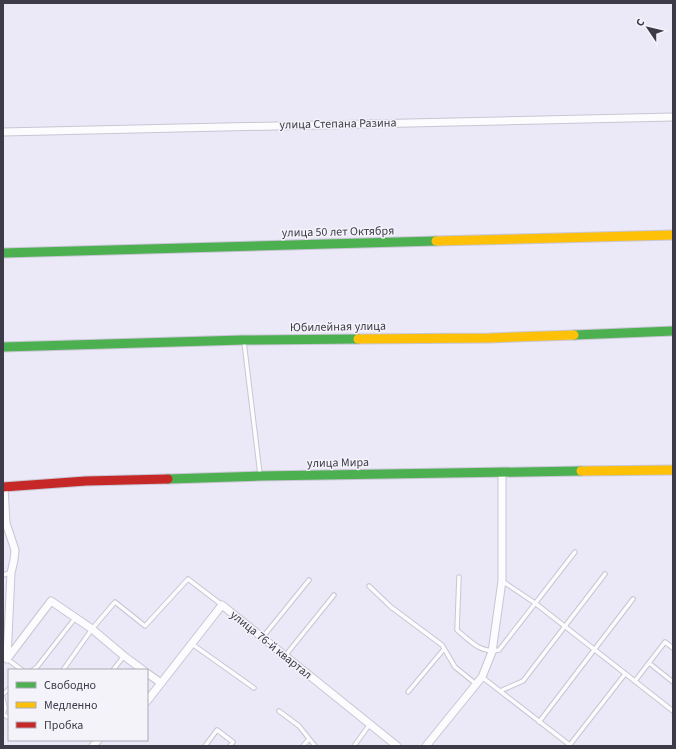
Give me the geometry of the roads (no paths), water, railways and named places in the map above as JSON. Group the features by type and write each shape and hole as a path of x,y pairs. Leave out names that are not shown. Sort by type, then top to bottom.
{"street":[{"name":"улица Степана Разина","path":"3,132 673,117"},
{"name":"улица 50 лет Октября","path":"3,253 673,235"},
{"name":"Юбилейная улица","path":"3,347 243,340 490,338 673,330"},
{"name":"улица Мира","path":"4,487 86,481 261,476 673,470"},
{"path":"426,746 482,677 492,652 502,581 502,473"},
{"path":"4,487 4,523 15,550 6,620 5,658"},
{"path":"5,658 51,601 92,629 142,669"},
{"name":"улица 76-й квартал","path":"148,700 222,605 397,746"},
{"path":"148,674 162,683"}],"lane":[{"path":"243,340 261,476"},
{"path":"459,577 457,630 481,650 492,652 499,650 575,552"},
{"path":"3,575 11,573"},
{"path":"500,691 523,681 605,574"},
{"path":"64,669 92,629 115,602 145,626 188,579 222,605"},
{"path":"262,638 309,580"},
{"path":"502,581 535,603 673,711"},
{"path":"369,586 391,607 442,645 455,667 476,684"},
{"path":"285,656 334,595"},
{"path":"539,722 633,599"},
{"path":"34,669 76,617"},
{"path":"635,681 665,642 673,648"},
{"path":"192,644 254,688"},
{"path":"408,692 444,649"},
{"path":"114,669 124,656"},
{"path":"5,658 21,669"},
{"path":"649,664 673,682"},
{"path":"482,677 570,746 625,674"},
{"path":"3,698 5,708 3,714 8,717"},
{"path":"279,711 298,726 315,746"},
{"path":"354,746 370,724"},
{"path":"205,746 217,730 233,742 231,746"},
{"path":"303,746 309,739"}]}
